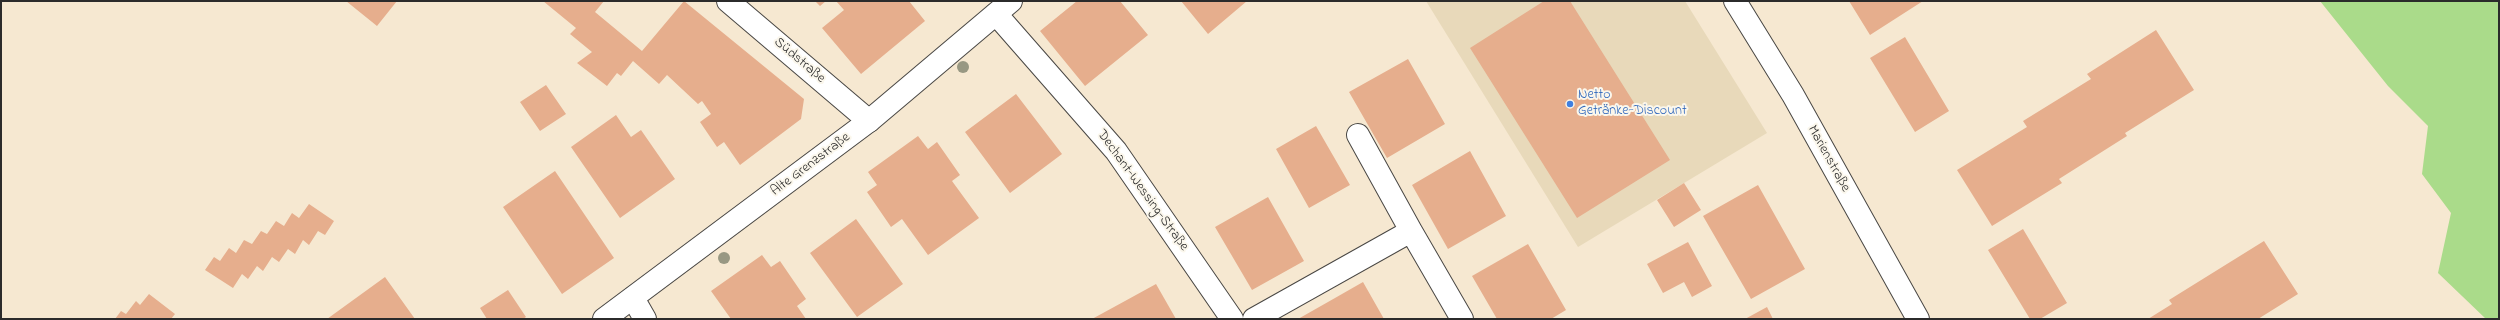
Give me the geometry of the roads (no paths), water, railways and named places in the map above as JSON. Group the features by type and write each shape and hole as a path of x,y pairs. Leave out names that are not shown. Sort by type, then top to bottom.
{"street":[{"name":"Südstraße","path":"728,1 869,121"},
{"name":"Marienstraße","path":"1735,1 1793,95 1918,319"},
{"name":"Alte Grenzstraße","path":"604,319 869,121 1004,7"},
{"name":"Dechant-Wessing-Straße","path":"1004,7 1116,151 1232,319"},
{"path":"1358,135 1462,319"},
{"path":"1254,319 1411,231"},
{"path":"633,298 645,319"}],"place":[{"name":"Netto Getränke-Discount","path":"1570,104"}]}
